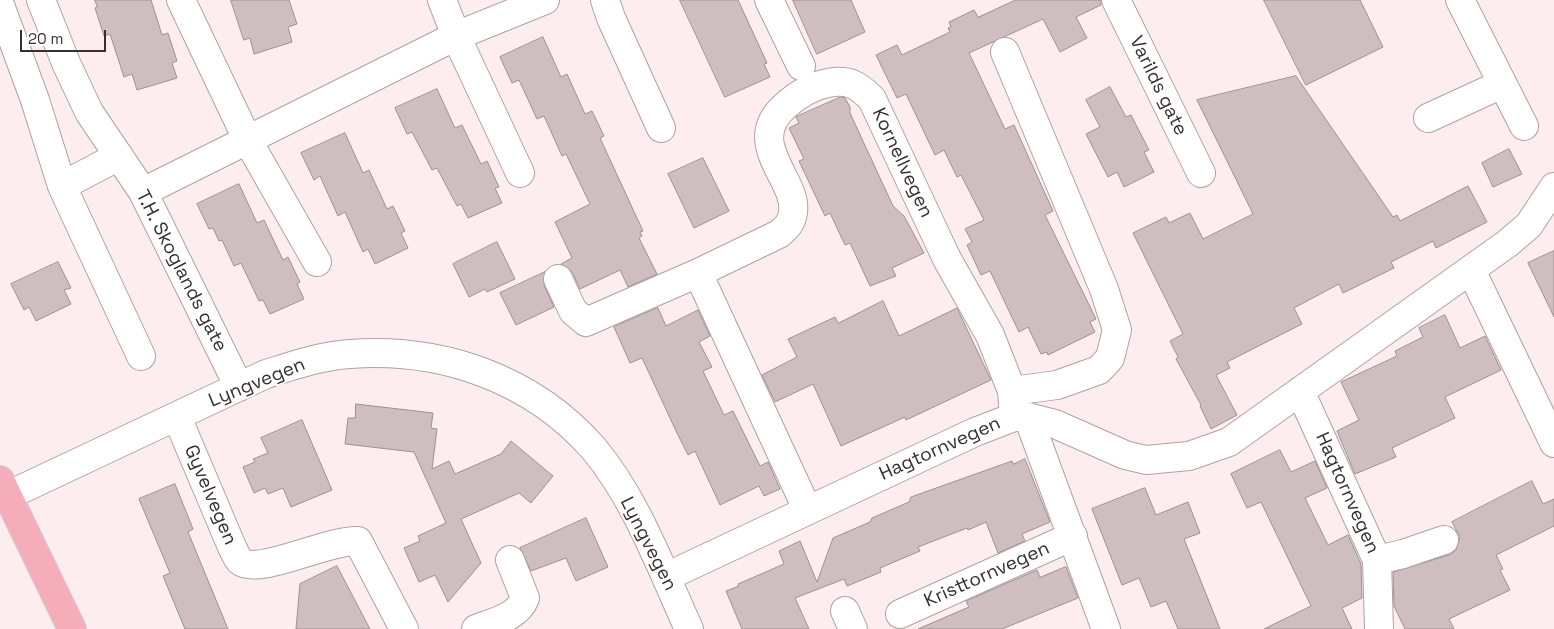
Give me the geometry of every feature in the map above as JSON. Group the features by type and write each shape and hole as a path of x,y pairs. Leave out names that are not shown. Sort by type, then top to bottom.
{"main road":[{"path":"4,488 72,629"}],"street":[{"name":"T.H. Skoglands gate","path":"41,0 66,63 90,112 143,192 238,387"},
{"path":"181,0 248,141 317,262"},
{"path":"442,0 456,36 520,173"},
{"path":"143,192 456,36 545,0"},
{"path":"605,0 611,18 661,128"},
{"path":"769,0 801,66"},
{"name":"Varilds gate","path":"1116,0 1201,173"},
{"path":"1460,0 1524,126"},
{"path":"0,5 35,100 62,186 141,356"},
{"path":"1005,52 1104,289 1117,330 1110,358 1099,370 1057,385 1018,408"},
{"name":"Kornellvegen","path":"558,279 573,311 586,322 698,273 779,234 789,225 794,211 791,198 770,151 770,130 779,111 797,94 826,83 846,80 858,85 872,99 948,259 990,335 1018,408"},
{"path":"1428,118 1502,84"},
{"path":"62,186 119,156"},
{"path":"1018,408 1125,455 1146,460 1189,456 1229,442 1471,270 1529,225 1554,187"},
{"path":"1471,270 1554,443"},
{"path":"698,273 807,509"},
{"name":"Lyngvegen","path":"4,488 177,417 266,374 308,361 349,354 393,353 438,359 483,370 524,390 562,417 594,450 646,532 689,629"},
{"name":"Hagtornvegen","path":"1300,391 1377,560 1379,629"},
{"name":"Hagtornvegen","path":"666,578 807,509 975,432 1018,408"},
{"name":"Kristtornvegen","path":"1018,408 1073,536 1106,629"},
{"name":"Gyvelvegen","path":"177,417 232,547 240,561 252,566 269,564 344,540 358,540 404,629"},
{"name":"Kristtornvegen","path":"900,614 1073,536"},
{"path":"1377,560 1403,554 1444,540"},
{"path":"476,629 505,617 522,607 525,598 510,560"}],"building":[{"path":"95,0 151,0 162,35 168,33 177,61 172,63 177,78 137,90 132,74 124,77 110,34 104,36 95,8 97,7"},
{"path":"231,0 289,0 297,24 288,27 292,42 254,54 250,38 244,40"},
{"path":"680,0 738,0 767,63 764,64 770,77 725,97"},
{"path":"793,0 851,0 865,32 817,54"},
{"path":"1016,0 1101,0 1101,5 1076,17 1087,38 1060,52 1043,19 969,53 1005,129 1014,125 1053,211 1045,215 1096,319 1090,322 1095,332 1048,355 1047,352 1041,354 1028,327 1019,332 990,271 981,275 967,245 972,242 965,229 984,220 961,175 957,177 944,150 935,155 906,94 897,98 876,55 897,45 902,55 950,32 948,28 951,27 949,22 974,10 978,17"},
{"path":"1264,0 1360,0 1383,47 1306,85"},
{"path":"543,37 561,77 567,74 585,114 592,111 604,136 600,138 643,231 640,232 642,236 639,238 657,274 628,287 620,270 580,289 572,272 561,264 572,258 555,222 590,204 566,154 562,156 544,116 537,119 519,80 512,83 500,57"},
{"path":"1296,76 1393,217 1397,215 1400,221 1468,186 1487,222 1436,248 1433,241 1391,262 1394,268 1343,293 1339,284 1294,308 1302,324 1227,362 1230,368 1216,375 1237,415 1211,429 1201,405 1176,359 1178,357 1170,341 1183,334 1133,233 1166,217 1169,223 1190,213 1203,239 1253,214 1197,100"},
{"path":"1110,87 1126,117 1131,115 1149,150 1144,152 1154,172 1124,187 1117,172 1108,177 1086,134 1100,127 1086,100"},
{"path":"437,89 455,128 462,125 481,164 487,161 499,187 495,188 502,203 468,218 461,204 457,206 437,168 432,170 412,132 407,134 395,108"},
{"path":"841,97 845,98 850,107 850,113 893,206 904,216 924,253 892,268 896,276 870,286 850,243 845,245 830,213 825,216 799,161 804,159 789,128 799,123 796,117"},
{"path":"345,133 363,173 369,170 387,209 393,206 405,231 401,233 408,248 375,264 368,249 363,252 345,212 338,216 320,176 314,180 301,153"},
{"path":"1509,149 1522,174 1493,187 1482,163"},
{"path":"703,158 729,211 694,228 668,174"},
{"path":"239,184 257,223 264,220 283,260 288,257 300,282 297,284 304,299 270,314 263,300 259,301 241,263 234,266 222,240 219,241 213,228 209,229 197,204"},
{"path":"497,242 515,279 487,292 485,289 469,297 453,264"},
{"path":"1554,251 1554,317 1528,263"},
{"path":"58,262 71,288 64,290 71,304 36,321 29,307 24,310 11,284"},
{"path":"545,272 544,285 554,307 516,325 500,293"},
{"path":"883,301 899,336 957,308 991,380 906,420 905,417 841,446 813,384 775,402 762,375 797,357 788,339 835,317 838,323"},
{"path":"658,308 666,326 698,310 710,336 699,342 712,367 703,371 724,415 733,411 760,466 768,462 780,489 764,496 759,486 720,505 695,451 688,455 642,358 630,363 614,327"},
{"path":"1445,315 1460,348 1485,336 1501,370 1445,397 1455,418 1392,448 1396,457 1355,474 1337,431 1359,420 1341,382 1397,356 1395,351 1423,337 1419,328"},
{"path":"356,404 433,413 431,428 437,429 432,469 449,461 455,474 501,454 511,441 553,476 531,503 519,493 461,519 481,563 448,602 435,575 419,582 404,548 420,541 418,536 446,523 414,452 345,444 348,418 355,418"},
{"path":"302,420 332,490 291,507 283,488 268,494 265,488 254,493 243,467 255,462 253,459 268,453 261,438"},
{"path":"1280,450 1291,472 1315,461 1327,488 1305,498 1328,545 1348,535 1361,564 1362,598 1342,608 1352,629 1264,629 1311,606 1261,502 1247,508 1231,474"},
{"path":"1025,459 1050,522 1022,534 1025,541 998,553 986,522 918,547 920,551 880,568 881,572 847,586 844,579 795,598 809,629 742,629 726,591 784,564 779,551 800,541 817,582 833,538 909,502 911,497 1012,461 1013,464"},
{"path":"1532,481 1543,504 1554,499 1554,526 1496,555 1503,569 1500,570 1510,590 1449,619 1454,629 1405,629 1394,606 1393,572 1449,555 1456,550 1460,537 1452,522"},
{"path":"175,484 193,529 188,532 228,629 185,629 163,576 170,573 139,499"},
{"path":"1145,488 1156,515 1188,502 1200,533 1184,539 1220,629 1178,629 1166,601 1151,607 1139,578 1122,585 1092,509"},
{"path":"586,518 608,567 576,581 566,558 531,571 520,548"},
{"path":"337,566 370,629 296,629 300,584"},
{"path":"1066,567 1078,598 1002,629 918,629 969,607 966,601 1037,570 1040,577"}]}
